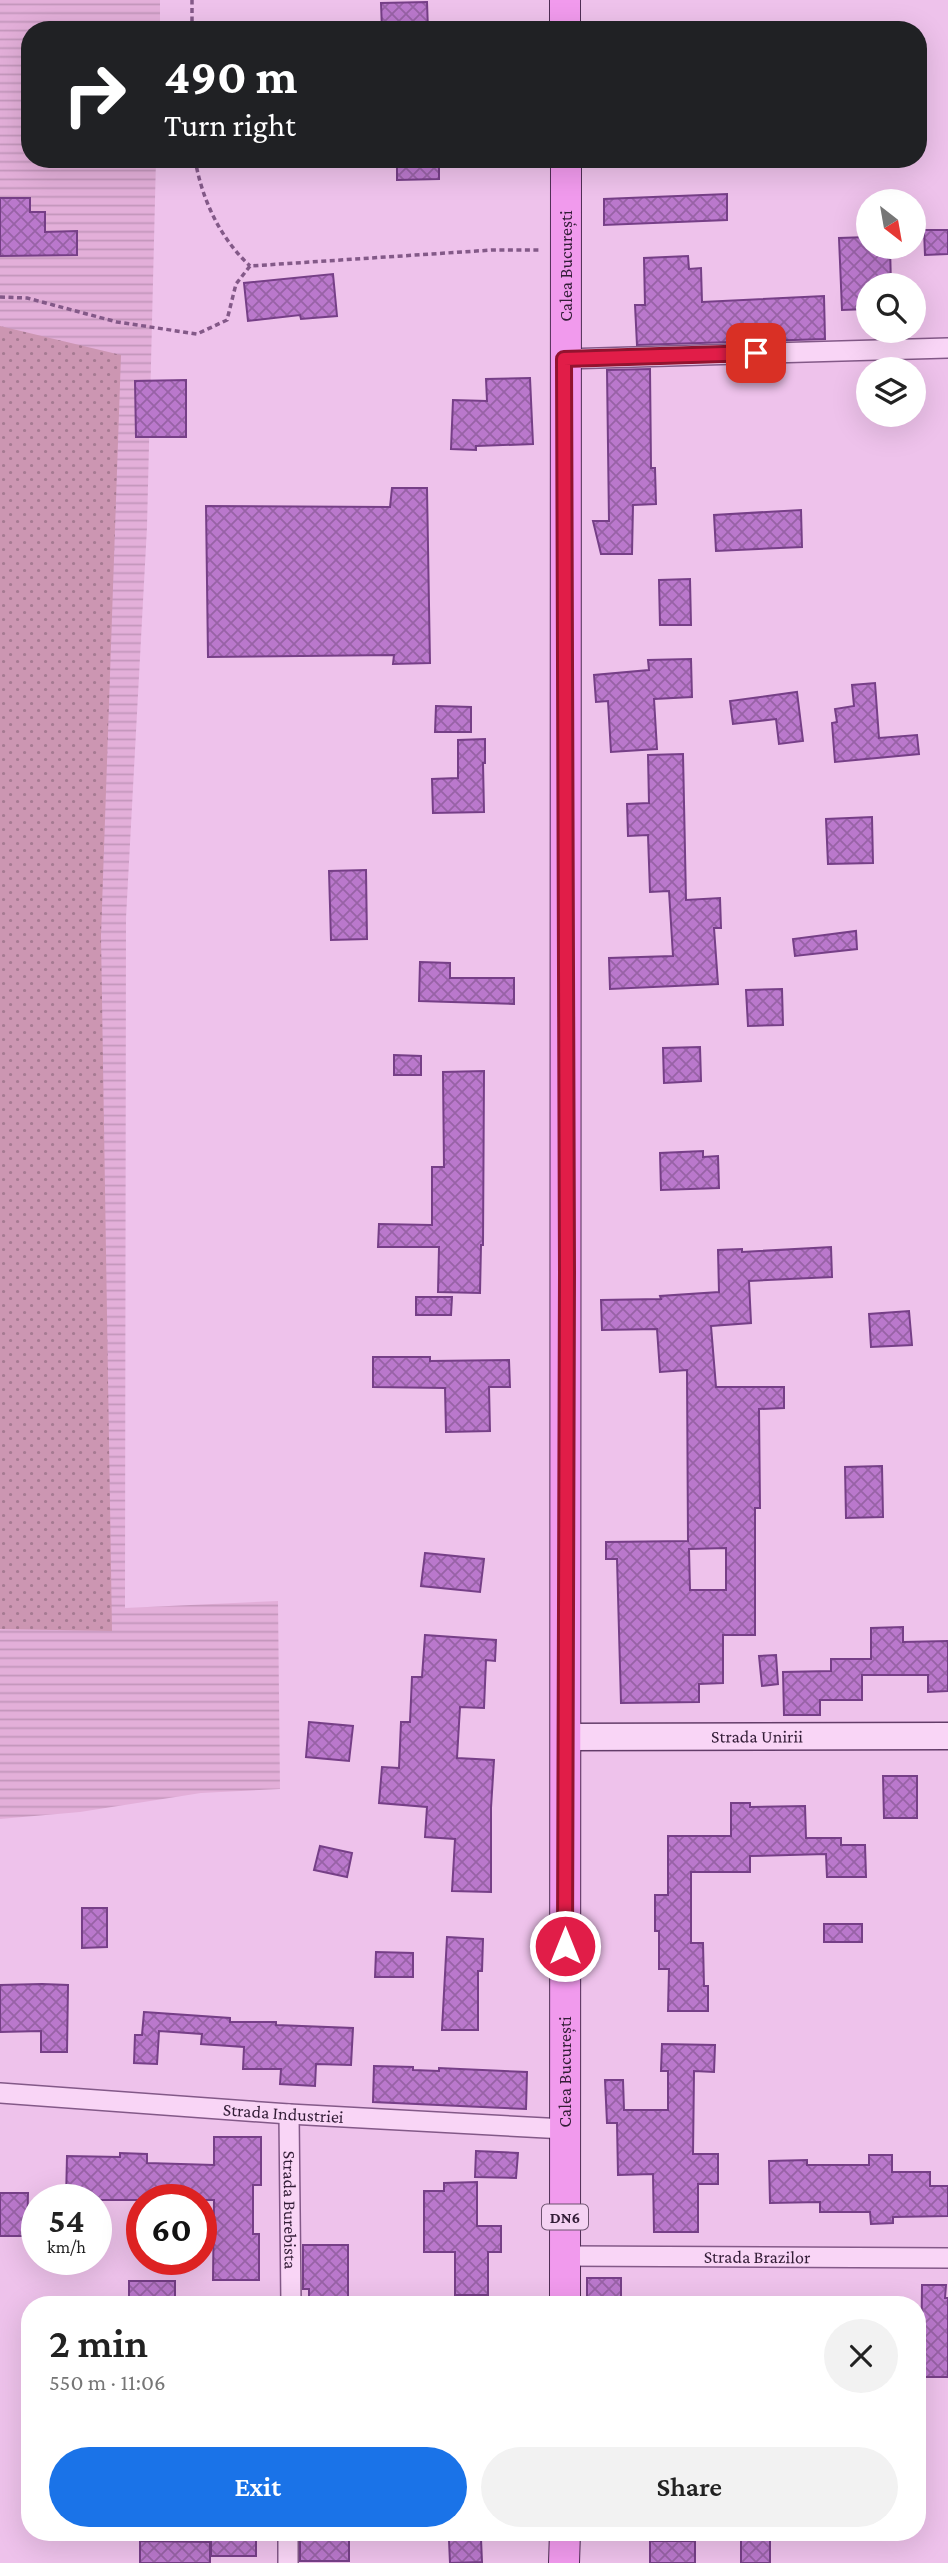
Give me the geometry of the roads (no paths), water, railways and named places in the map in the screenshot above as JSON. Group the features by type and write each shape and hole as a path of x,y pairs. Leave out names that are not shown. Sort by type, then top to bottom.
{"main road":[{"path":"565,0 565,21"},
{"name":"Calea București","path":"565,2296 566,168"},
{"name":"Strada Unirii","path":"566,1737 948,1736"},
{"path":"564,2563 565,2541"}],"street":[{"path":"564,359 948,348"},
{"name":"Strada Industriei","path":"0,2093 289,2114 565,2129"},
{"name":"Strada Burebista","path":"289,2114 290,2296"},
{"name":"Strada Brazilor","path":"566,2256 948,2258"},
{"path":"288,2541 288,2563"}]}
